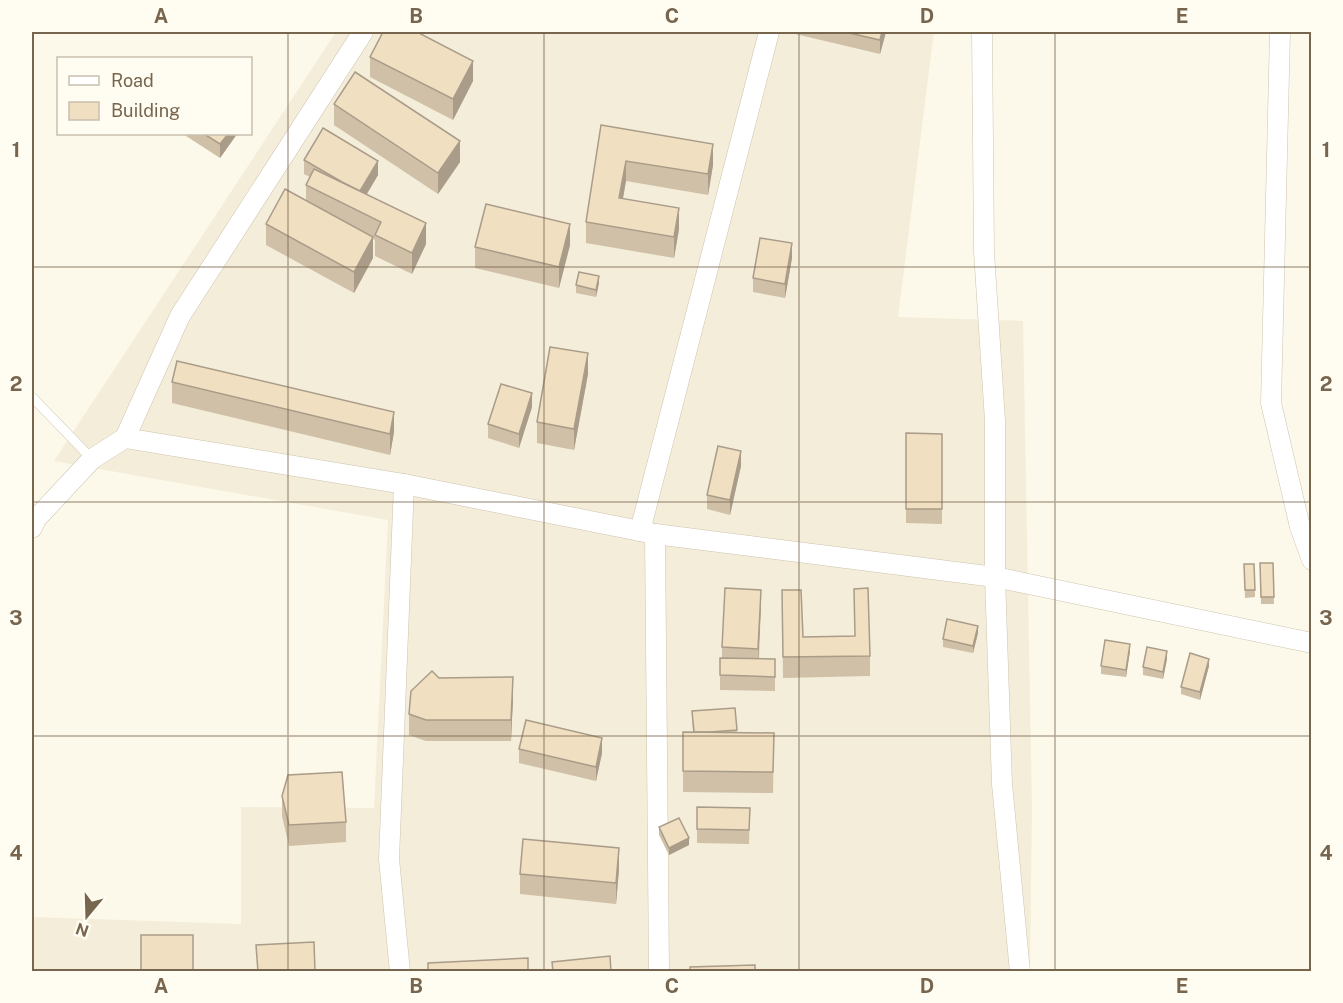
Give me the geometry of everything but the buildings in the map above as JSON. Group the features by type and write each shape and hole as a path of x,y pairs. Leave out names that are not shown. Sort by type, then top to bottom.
{"street":[{"path":"33,520 92,459 124,438 180,316 363,32"},
{"path":"659,972 647,533 769,32"},
{"path":"982,32 984,252 995,421 995,577 1002,784 1020,972"},
{"path":"1280,32 1271,403 1300,527 1311,560"},
{"path":"124,438 404,484 647,533 995,577 1311,643"},
{"path":"400,972 389,859 404,484"}],"lane":[{"path":"32,397 92,459"}],"shaded area":[{"path":"336,32 934,32 898,317 1023,321 1032,808 1030,971 32,972 32,917 241,924 241,807 374,808 388,520 54,461"}]}
